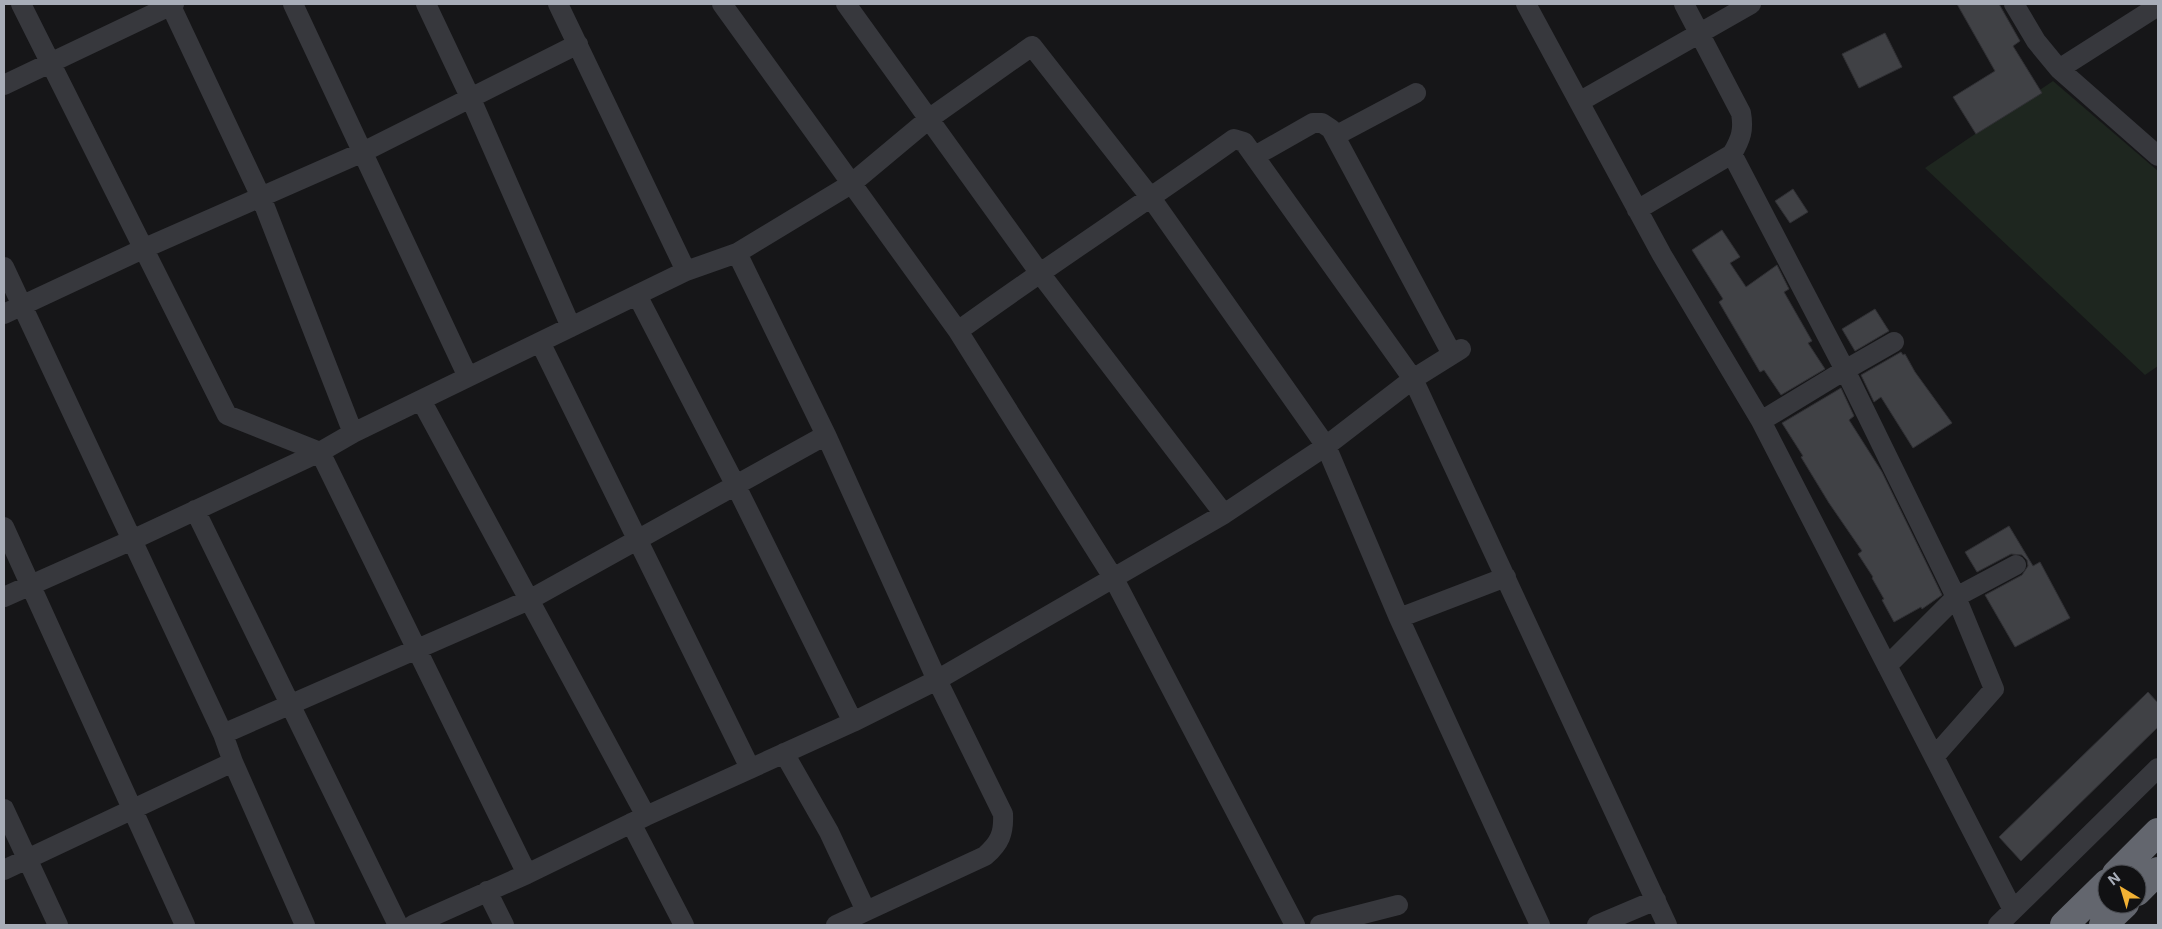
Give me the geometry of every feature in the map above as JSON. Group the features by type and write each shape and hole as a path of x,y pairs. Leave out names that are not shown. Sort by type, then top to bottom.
{"highway":[{"path":"2126,864 2158,832"},
{"path":"2147,882 2158,871"},
{"path":"2064,925 2097,892"},
{"path":"2103,925 2115,914"}],"street":[{"path":"21,4 227,414 320,452 527,874"},
{"path":"4,85 172,4 261,197 353,433"},
{"path":"293,4 468,377"},
{"path":"426,4 571,327"},
{"path":"558,4 686,271"},
{"path":"722,4 958,331 1114,579 1295,925"},
{"path":"846,4 930,118 1039,272 1224,514"},
{"path":"1526,4 1662,255 1761,421 2014,910"},
{"path":"1637,210 1732,154 1740,140 1743,127 1741,113 1684,4"},
{"path":"1579,102 1751,4"},
{"path":"2014,4 2036,41 2059,69 2158,156"},
{"path":"2059,69 2158,6"},
{"path":"13,310 144,248 363,152 578,44"},
{"path":"4,597 132,540 320,452 353,433 686,271 737,253 851,184 930,118 1032,46 1151,198 1326,446 1399,618 1540,925"},
{"path":"1334,136 1416,93"},
{"path":"413,925 527,874 638,819 853,722 937,680 1224,514 1326,446 1413,379 1456,352 1330,129 1322,123 1313,123 1255,156"},
{"path":"958,331 1039,272 1151,198 1234,138 1244,142 1413,379 1667,925"},
{"path":"1732,154 1845,370 1956,597 1994,689 1934,757"},
{"path":"737,253 826,435 937,680 1003,814 1004,829 994,848 986,856 836,925"},
{"path":"4,267 13,310 132,540 223,734 233,762 305,925"},
{"path":"637,295 736,486 853,722"},
{"path":"540,342 750,768"},
{"path":"1761,421 1894,342"},
{"path":"421,400 529,600 638,819 684,925"},
{"path":"223,734 417,647 529,600 826,435"},
{"path":"195,510 398,925"},
{"path":"4,527 29,586 185,925"},
{"path":"1887,666 1956,597 2016,565"},
{"path":"1399,618 1506,577"},
{"path":"784,752 829,832 866,911"},
{"path":"4,870 233,762"},
{"path":"1998,925 2158,768"},
{"path":"4,809 26,860 58,925"},
{"path":"487,891 504,925"},
{"path":"1597,925 1656,900"},
{"path":"1320,925 1398,905"}],"shaded area":[{"path":"2053,81 2158,171 2158,366 2145,375 1925,168"}],"building":[{"path":"1957,4 1999,4 2020,41 2013,46 2042,93 1976,134 1953,97 1995,71"},
{"path":"1885,33 1902,67 1859,88 1842,54"},
{"path":"1793,189 1808,212 1790,223 1775,201"},
{"path":"1722,230 1740,257 1730,263 1746,287 1777,265 1789,289 1784,292 1812,341 1808,343 1825,369 1781,395 1764,370 1760,372 1719,302 1723,299 1692,250"},
{"path":"1875,309 1889,331 1855,351 1842,329"},
{"path":"1901,352 1903,355 1905,354 1915,372 1952,423 1913,448 1881,397 1874,402 1861,375"},
{"path":"1841,388 1854,416 1849,420 1882,472 1942,595 1922,609 1921,607 1894,622 1882,600 1884,599 1873,577 1858,554 1862,551 1829,503 1782,423"},
{"path":"2009,526 2033,566 2040,562 2070,618 2015,647 1985,595 2022,575 2028,566 2027,560 2022,555 2011,554 1977,572 1965,552"},
{"path":"2148,692 2158,703 2158,727 2021,861 1999,837"}]}
